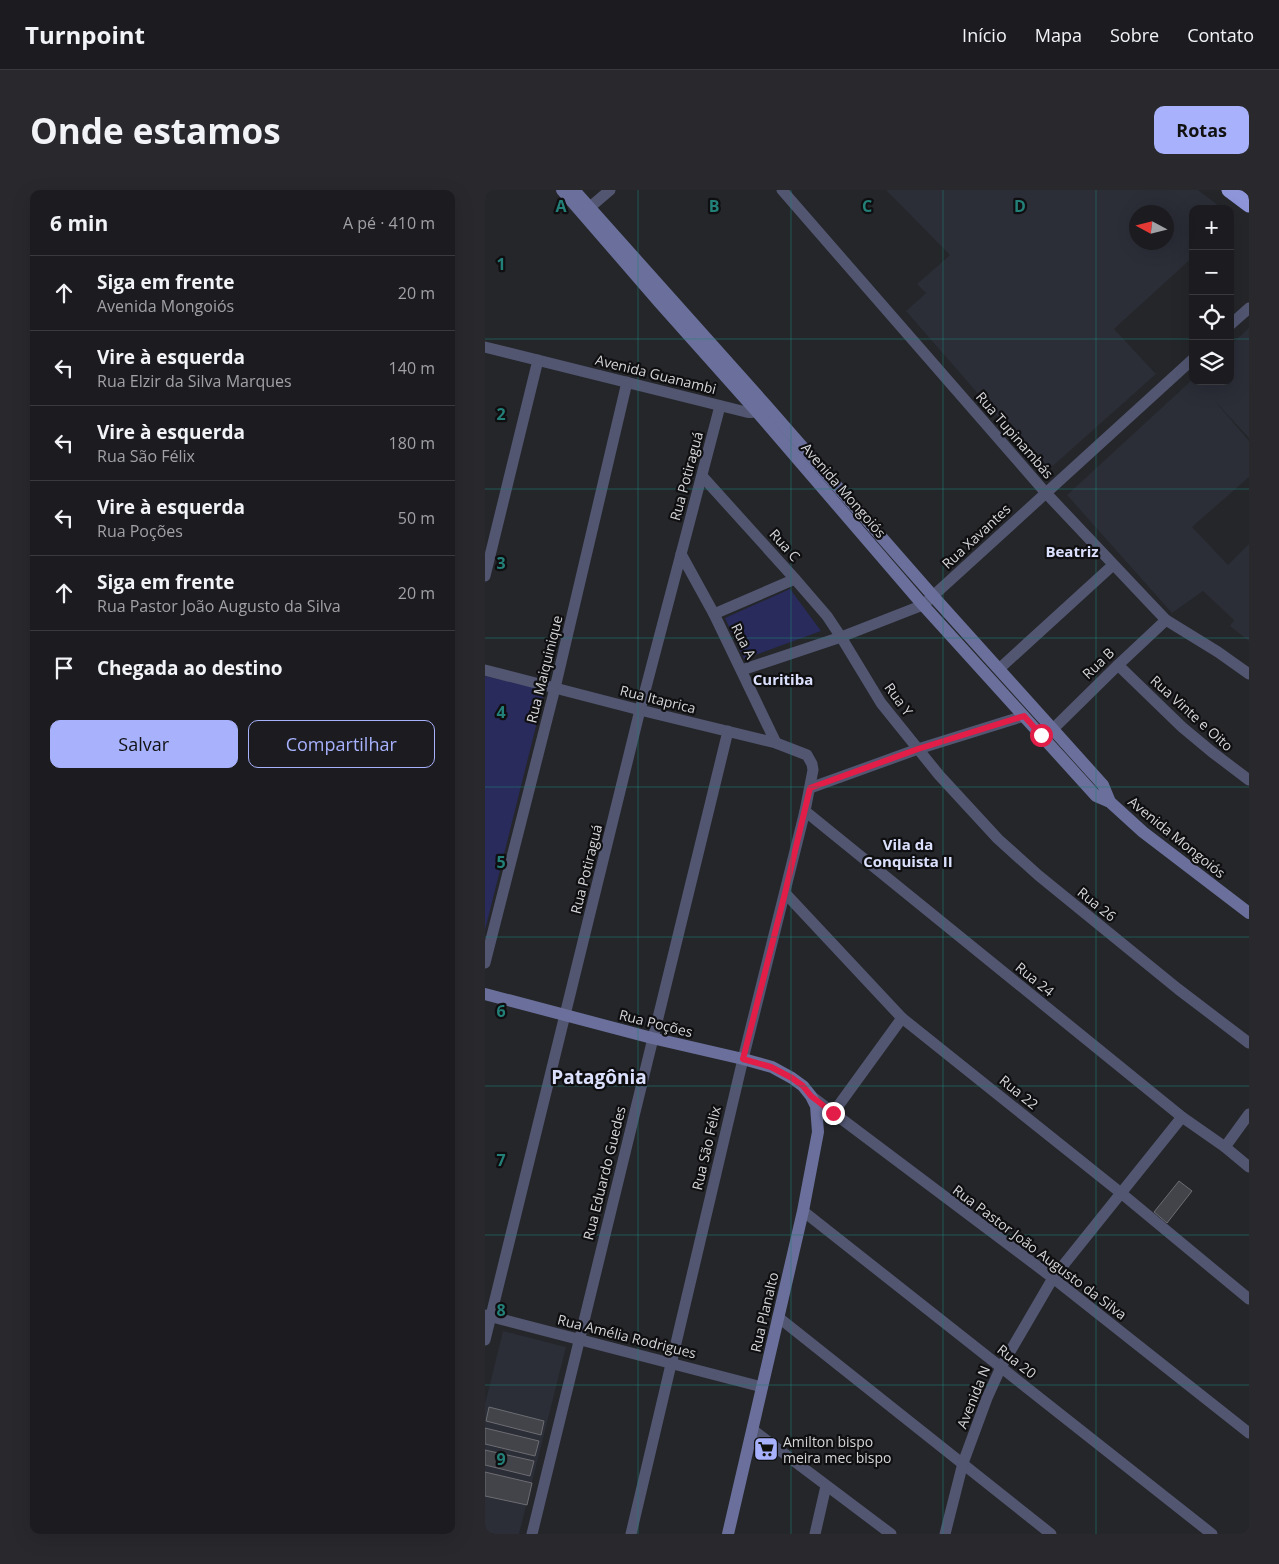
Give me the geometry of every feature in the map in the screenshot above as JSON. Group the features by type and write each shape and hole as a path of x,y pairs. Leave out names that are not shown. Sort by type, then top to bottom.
{"highway":[{"path":"1229,190 1249,205"}],"street":[{"name":"Avenida Mongoiós","path":"562,190 659,302 761,408 1053,729 1103,785 1110,802"},
{"name":"Avenida Mongoiós","path":"574,190 761,408 923,605 1096,796 1110,802 1143,832 1249,913"},
{"path":"589,208 610,190"},
{"name":"Rua Tupinambás","path":"782,190 1045,492 1166,620 1218,652 1249,674"},
{"path":"1234,321 1249,308"},
{"name":"Avenida Guanambi","path":"485,347 720,406 753,413 761,408"},
{"path":"485,576 537,360"},
{"name":"Rua Xavantes","path":"742,670 841,637 923,605 1189,363"},
{"name":"Rua Maiquinique","path":"485,963 555,688 627,382"},
{"name":"Rua Potiraguá","path":"485,1340 488,1316 720,406"},
{"name":"Rua C","path":"702,476 795,578 827,616 841,637"},
{"name":"Rua A","path":"681,554 714,614 776,743"},
{"path":"999,669 1113,564"},
{"path":"714,614 795,578"},
{"name":"Rua B","path":"1053,729 1166,620"},
{"name":"Rua Y","path":"841,637 881,703 939,775"},
{"name":"Rua Vinte e Oito","path":"1118,665 1183,727 1249,780"},
{"name":"Rua Itaprica","path":"485,670 776,743 807,754 813,770"},
{"path":"810,788 918,749 1024,716"},
{"name":"Rua Eduardo Guedes","path":"531,1534 728,731"},
{"name":"Rua São Félix","path":"631,1534 670,1362 805,811 813,770"},
{"name":"Rua 26","path":"939,775 998,839 1038,876 1178,989 1249,1043"},
{"name":"Rua 24","path":"805,811 1181,1117 1249,1166"},
{"name":"Rua 22","path":"785,893 902,1018 1121,1193 1249,1299"},
{"name":"Rua Poções","path":"485,994 771,1067 792,1078 803,1086 811,1096"},
{"path":"833,1113 902,1018"},
{"name":"Rua Pastor João Augusto da Silva","path":"811,1096 1053,1278 1249,1433"},
{"name":"Rua Planalto","path":"728,1534 803,1211 818,1132 816,1106 811,1096"},
{"path":"1225,1147 1249,1114"},
{"name":"Avenida N","path":"945,1534 963,1463 987,1398 1001,1367 1053,1278 1181,1117"},
{"name":"Rua 20","path":"803,1211 1212,1534"},
{"name":"Rua Amélia Rodrigues","path":"488,1316 762,1387"},
{"path":"778,1317 1051,1534"},
{"path":"753,1430 879,1529 891,1534"},
{"path":"815,1534 826,1486"}],"shaded area":[{"path":"886,190 1198,190 1218,205 1189,205 1189,261 1114,329 1156,374 1046,472 906,311 926,293 917,284 950,255"},
{"path":"1249,328 1249,438 1214,400 1249,441 1249,477 1192,527 1228,565 1249,544 1249,641 1230,626 1234,620 1203,591 1172,613 1067,495 1189,383 1189,385 1234,385 1234,341"},
{"path":"790,589 821,631 744,659 725,618"},
{"path":"485,676 545,690 485,930"},
{"path":"503,1331 566,1347 519,1534 485,1534 485,1404"}],"building":[{"path":"1179,1181 1192,1191 1167,1223 1154,1212"},
{"path":"489,1407 544,1421 541,1435 486,1421"},
{"path":"485,1428 539,1441 535,1456 485,1444"},
{"path":"485,1450 534,1461 530,1476 485,1465"},
{"path":"485,1472 532,1483 527,1505 485,1496"}],"place":[{"name":"Amilton bispo meira mec bispo","path":"766,1449"}],"district":[{"name":"Beatriz","path":"1072,551"},
{"name":"Curitiba","path":"783,679"},
{"name":"Vila da Conquista II","path":"908,852"},
{"name":"Patagônia","path":"599,1077"}],"route":[{"path":"833,1113 792,1078 771,1067 743,1059 810,788 918,749 1024,716 1041,735"}]}
